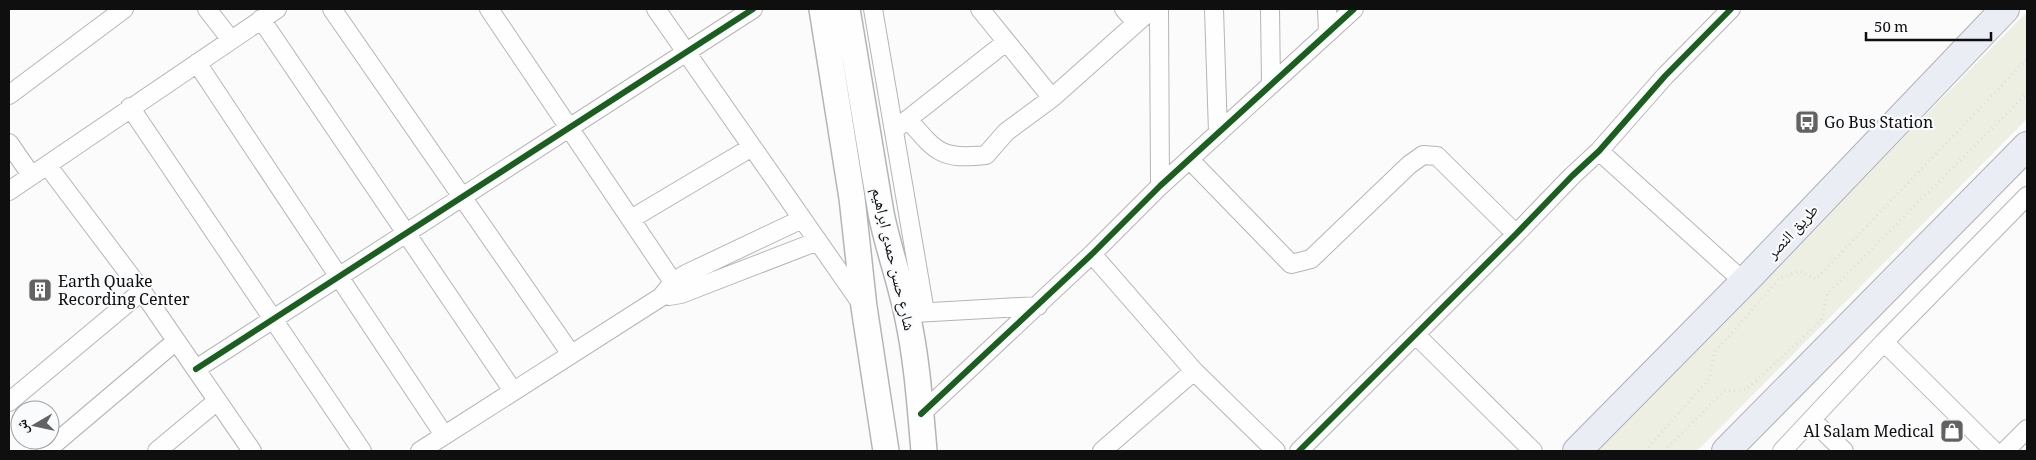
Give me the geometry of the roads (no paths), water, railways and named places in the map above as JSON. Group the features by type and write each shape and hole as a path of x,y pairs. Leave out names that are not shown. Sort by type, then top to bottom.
{"main road":[{"name":"شارع حسن حمدى ابراهيم","path":"822,9 852,198 864,307 886,451"},
{"name":"شارع حسن حمدى ابراهيم","path":"847,9 886,240 916,312 914,348 924,451"},
{"name":"طريق النصر","path":"1577,451 1744,282 2005,9"},
{"path":"1726,451 2027,146"},
{"path":"881,419 888,426 898,429 908,428 916,422 921,414"}],"street":[{"path":"9,95 124,9"},
{"path":"207,9 231,40"},
{"path":"9,191 130,107 277,9"},
{"path":"332,9 571,354"},
{"path":"489,9 677,288"},
{"path":"656,9 864,307"},
{"path":"196,369 753,9"},
{"path":"873,9 901,125 916,312 1038,306"},
{"path":"980,9 1052,98"},
{"path":"1124,9 1136,23"},
{"path":"901,125 933,148 952,156 986,155 1006,132 1052,98 1152,9"},
{"path":"1159,9 1160,186"},
{"path":"1214,9 1218,133"},
{"path":"1270,9 1271,85"},
{"path":"1327,9 1328,33"},
{"path":"921,414 1038,306 1160,186 1354,9"},
{"path":"1299,451 1599,150 1664,76 1731,9"},
{"path":"261,19 513,391"},
{"path":"901,125 1006,42"},
{"path":"197,63 444,435"},
{"path":"130,107 362,451"},
{"path":"9,143 31,175"},
{"path":"630,218 752,147"},
{"path":"1599,150 1744,282"},
{"path":"1190,160 1292,264 1311,259 1410,165 1423,155 1437,156 1516,234"},
{"path":"47,165 142,291 252,451"},
{"path":"1782,451 1884,342 2027,196"},
{"path":"677,288 686,274 802,219"},
{"path":"420,451 677,288 818,242"},
{"path":"1092,254 1194,371 1276,451"},
{"path":"11,394 142,291"},
{"path":"1416,335 1533,451"},
{"path":"46,451 176,342"},
{"path":"1884,342 1994,451"},
{"path":"1102,451 1194,371"},
{"path":"157,451 217,401"},
{"path":"1812,420 1844,451"},
{"path":"2004,451 2027,429"}],"place":[{"name":"Go Bus Station","path":"1807,122"},
{"name":"Earth Quake Recording Center","path":"40,290"},
{"name":"Al Salam Medical","path":"1952,431"}]}
